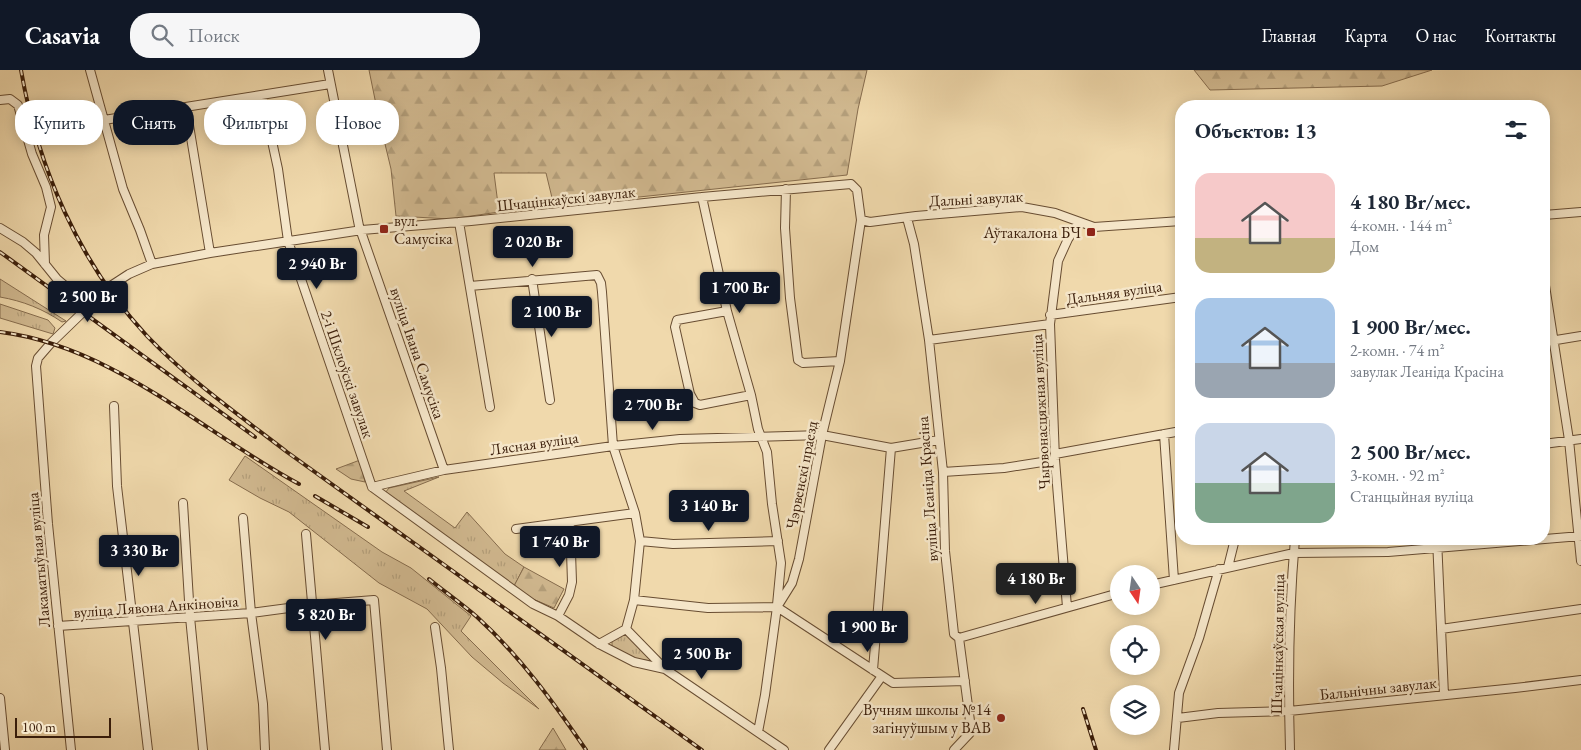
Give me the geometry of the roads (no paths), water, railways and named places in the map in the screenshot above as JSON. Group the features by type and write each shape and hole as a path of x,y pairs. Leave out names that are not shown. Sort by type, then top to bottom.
{"street":[{"path":"90,70 122,189 152,264"},
{"name":"вуліца Івана Самусіка","path":"328,70 356,216 444,470"},
{"path":"194,106 330,84"},
{"name":"2-і Шклоўскі завулак","path":"262,95 278,168 288,241 372,487"},
{"path":"0,100 10,99 18,104 32,154 52,207 44,235 45,264"},
{"path":"104,120 113,119"},
{"path":"192,145 210,253"},
{"name":"Шчацінкаўскі завулак","path":"36,366 38,358 109,287 130,274 152,264 210,253 362,230 851,184 857,190 861,220"},
{"path":"786,189 785,228 788,280 798,360 803,363 840,361"},
{"path":"702,197 727,311 758,429 767,452 781,564 777,607"},
{"name":"Дальні завулак","path":"861,220 870,222 1022,207 1055,213 1094,227 1175,221"},
{"path":"1550,214 1581,212"},
{"name":"вуліца Леаніда Красіна","path":"906,218 914,244 929,340 943,472 945,551 954,634 959,638 970,733 954,750"},
{"name":"Чэрвенскі праезд","path":"758,732 766,695 777,607 792,583 799,559 822,435 840,361 861,220"},
{"path":"459,222 490,407"},
{"name":"Чырвонасцяжная вуліца","path":"1067,607 1055,457 1050,315 1058,261 1068,238 1079,222"},
{"path":"0,228 24,242 36,253 57,279 89,306"},
{"path":"470,286 598,275 601,283 613,446 635,513 640,542 634,600 626,628 599,644"},
{"path":"532,280 550,400"},
{"name":"Дальняя вуліца","path":"1050,315 1175,298"},
{"path":"727,311 677,320 675,327 690,394 695,404 700,405 750,395"},
{"path":"1550,316 1569,440 1581,561"},
{"name":"Дальняя вуліца","path":"929,340 1050,324"},
{"path":"1550,341 1581,336"},
{"name":"Лакаматыўная вуліца","path":"36,366 58,626 71,750"},
{"path":"114,406 117,486 148,750"},
{"path":"943,472 1004,468 1175,432"},
{"path":"1164,434 1174,580"},
{"name":"Лясная вуліца","path":"372,487 444,470 613,446 680,439 822,435 891,448 939,440"},
{"path":"1550,443 1581,439"},
{"path":"873,670 891,448"},
{"path":"372,487 533,604 558,616 599,644 634,662 665,669"},
{"path":"183,503 190,617 203,750"},
{"path":"516,529 635,513"},
{"path":"243,518 251,613 263,704 265,750"},
{"path":"558,616 572,582 570,522"},
{"path":"306,534 325,750"},
{"path":"1550,539 1580,536"},
{"path":"640,542 673,544 778,541"},
{"path":"1228,567 1234,545"},
{"name":"Шчацінкаўская вуліца","path":"1290,750 1289,711 1295,545"},
{"path":"1438,545 1444,696"},
{"path":"1160,583 1294,553 1388,552 1482,545"},
{"path":"1174,750 1179,693 1199,638 1219,569"},
{"path":"959,638 1110,595"},
{"name":"вуліца Лявона Анкіновіча","path":"58,626 251,613 311,605 374,600 387,750"},
{"path":"634,600 708,608 777,607 893,683 965,681"},
{"path":"1441,629 1581,608"},
{"path":"435,627 442,668 449,750"},
{"path":"626,628 665,669 784,750"},
{"path":"829,750 882,676"},
{"name":"Бальнічны завулак","path":"1178,718 1218,713 1289,711 1581,680"},
{"path":"0,698 6,750"}],"railway":[{"path":"21,70 38,143 50,178 82,246 123,308 163,352 215,397 287,452 702,750"},
{"path":"0,252 255,437"},
{"path":"0,332 41,340 81,354 119,373 156,394 299,484"},
{"path":"315,496 368,527"},
{"path":"429,579 477,617 508,648 549,698 586,750"},
{"path":"1083,709 1096,750"}],"place":[{"name":"вул. Самусіка","path":"384,229"},
{"name":"Аўтакалона БЧ","path":"1091,232"},
{"name":"Вучням школы №14 загінуўшым у ВАВ","path":"1001,718"}]}
